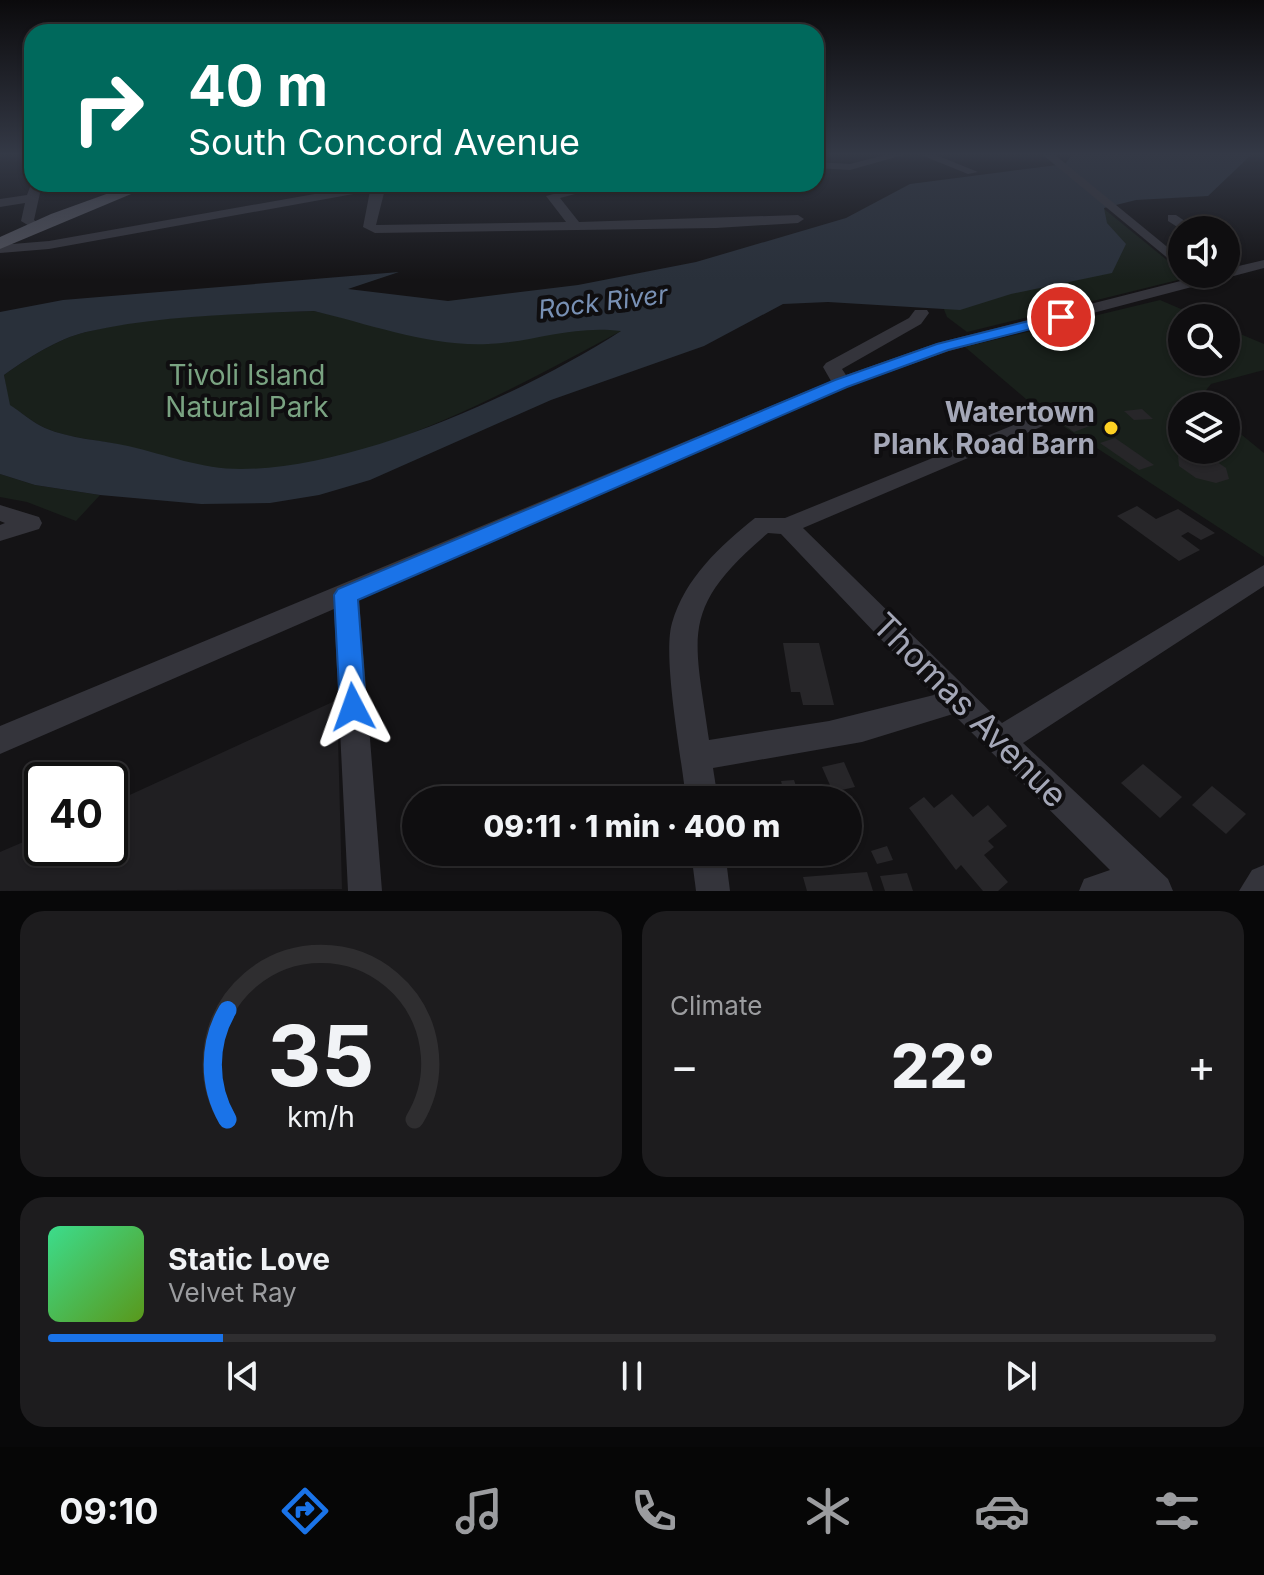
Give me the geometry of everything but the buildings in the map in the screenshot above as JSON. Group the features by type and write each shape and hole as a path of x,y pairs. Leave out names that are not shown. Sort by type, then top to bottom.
{"main road":[{"path":"0,247 36,226 114,197"}],"street":[{"path":"0,247 49,245 315,197"},
{"path":"377,197 369,227 386,229 716,224 798,219"},
{"path":"552,197 575,225"},
{"path":"1097,197 1168,255"},
{"path":"0,203 32,198 27,221 36,226"},
{"path":"1155,245 1168,245"},
{"path":"1240,269 1264,264"},
{"path":"0,740 841,383 943,347 1168,286"},
{"path":"841,383 832,367 915,321 921,313"},
{"path":"700,786 682,642 690,604 697,592 763,524 787,526 1036,422"},
{"path":"0,513 31,523 0,533"},
{"name":"Thomas Avenue","path":"787,526 957,699 1149,885"},
{"path":"1000,741 1264,574"},
{"path":"346,595 365,891"},
{"path":"697,756 804,739 932,710 957,699"},
{"path":"710,866 713,891"},
{"path":"1256,891 1264,882"},
{"path":"1096,891 1149,885"}],"shaded area":[{"path":"337,700 342,889 0,891 0,852 24,842 24,866 128,866 128,796"}],"green space":[{"path":"1103,208 1168,261 1168,282 967,332 947,317 941,302"},
{"path":"1160,300 1169,304 1168,376 1240,376 1240,334 1264,344 1264,370 1211,384 1205,392 1168,392 1168,464 1240,464 1240,433 1264,453 1264,557 1040,411 965,347"},
{"name":"Tivoli Island Natural Park","path":"314,311 436,339 487,344 575,328 623,330 525,382 416,432 359,451 302,465 247,470 193,466 129,447 55,432 9,405 4,375 43,350 75,335 170,318"},
{"path":"0,474 35,485 100,495 76,521 27,502 0,497"}],"water":[{"name":"Rock River","path":"886,197 1198,197 1136,200 1104,208 1107,223 1126,244 1112,273 1011,294 960,310 828,302 783,304 704,346 551,400 370,480 319,495 270,503 201,504 100,495 35,485 0,474 0,312 63,300 399,272 348,289 448,301 578,285 696,262 846,218","holes":["314,311 378,328 466,344 505,343 585,330 621,331 537,379 438,423 387,442 287,466 241,469 198,464 55,432 10,405 4,375 54,344 75,335 142,322"]}],"place":[{"name":"Watertown Plank Road Barn","path":"1111,428"}],"route":[{"path":"353,707 346,595 841,383 943,347 1061,317"}]}
